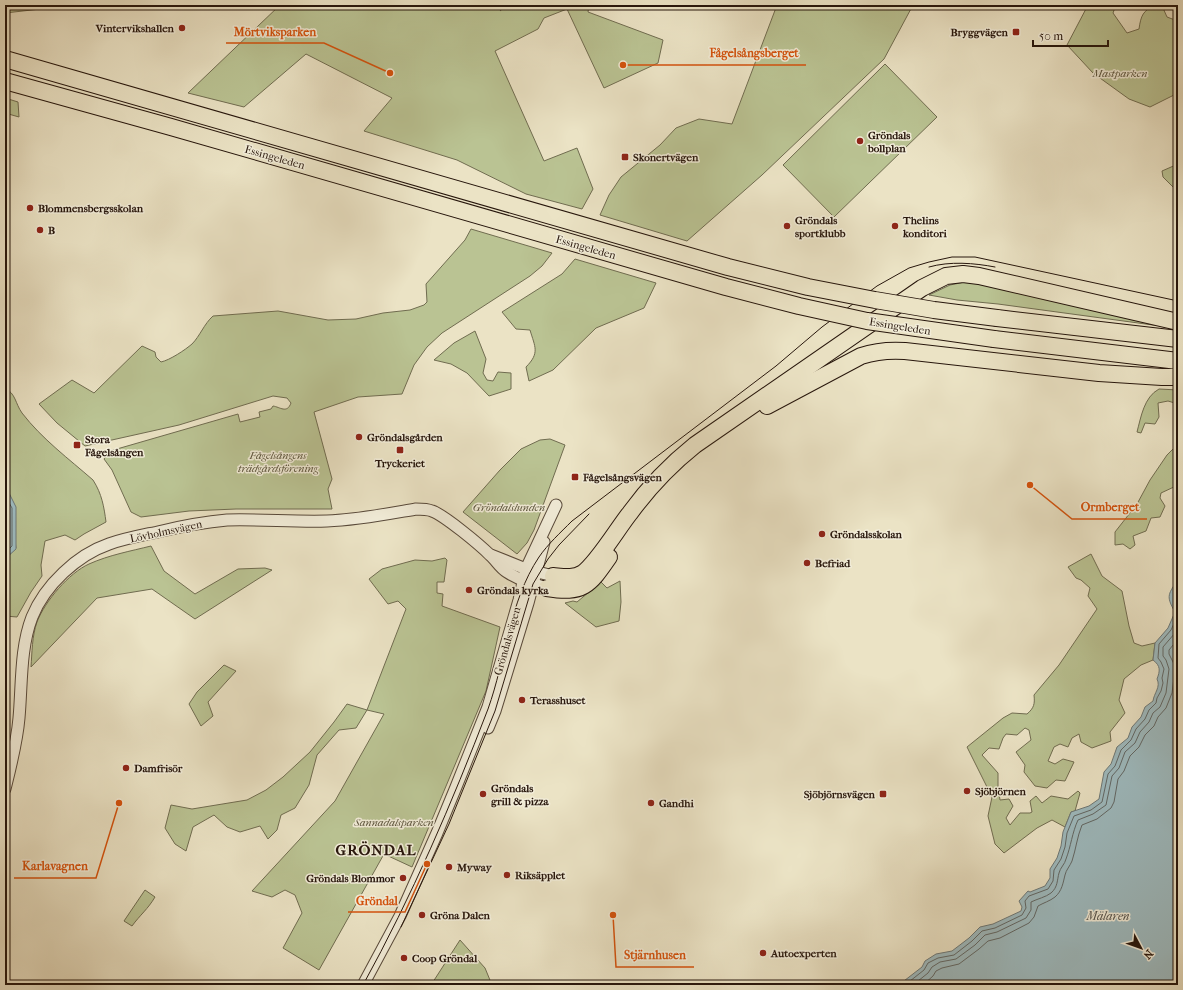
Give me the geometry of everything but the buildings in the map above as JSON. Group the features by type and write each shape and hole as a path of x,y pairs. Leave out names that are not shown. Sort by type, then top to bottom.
{"highway":[{"name":"Essingeleden","path":"5,59 728,267 801,286 926,309 1173,338"},
{"name":"Essingeleden","path":"5,80 792,305 867,321 994,339 1171,360"},
{"path":"539,582 568,578 584,572 595,560 650,487 669,467 695,445 922,288 946,276 963,274 978,276 1174,321"},
{"path":"539,582 564,591 584,586 595,577 629,528 664,484 686,462 708,444 729,429 780,399 861,356 874,351 905,351 1099,373 1170,377"}],"street":[{"name":"Gröndalsvägen","path":"531,570 556,505 531,570"},
{"name":"Lövholmsvägen","path":"5,789 16,742 27,634 33,616 41,599 58,578 77,562 108,544 206,523 242,520 326,521 352,519 416,509 437,513 491,555 505,571 539,582"},
{"name":"Lövholmsvägen","path":"491,555 531,570 539,582"},
{"name":"Gröndalsvägen","path":"531,570 539,582"},
{"name":"Gröndalsvägen","path":"363,985 400,916 437,833 539,582"},
{"name":"Gröndalsvägen","path":"370,985 405,919 449,824 487,732 539,582"}],"green space":[{"path":"5,5 70,5 5,13"},
{"path":"280,5 505,5 500,11 507,5 589,5 588,12 663,40 658,63 604,88 567,9 544,18 538,29 495,51 544,161 577,148 593,189 582,209 526,194 457,160 364,131 392,98 306,54 244,107 188,93"},
{"path":"777,5 913,5 884,59 762,175 687,241 600,215 609,195 621,177 660,145 676,128 699,119 732,124"},
{"name":"Mastparken","path":"1088,5 1116,5 1113,13 1127,33 1139,29 1143,14 1155,5 1163,8 1167,17 1175,20 1178,19 1178,93 1150,107 1129,99 1093,73 1067,45"},
{"name":"Gröndals bollplan","path":"885,64 937,117 834,217 783,165"},
{"path":"5,98 18,102 19,117 5,113"},
{"path":"1178,164 1178,192 1163,177 1162,171"},
{"name":"Fågelsångens trädgårdsförening","path":"471,229 552,253 542,266 530,276 442,333 427,347 414,365 402,394 358,397 314,412 332,479 328,489 332,509 236,509 189,511 141,517 131,512 112,470 104,459 110,451 238,414 240,422 260,417 259,412 271,409 273,406 285,409 291,403 287,398 273,396 179,425 85,446 57,423 39,404 72,380 94,393 142,346 155,352 156,357 161,362 169,359 192,344 213,316 278,311 328,320 356,319 383,313 410,310 424,305 427,302 426,284 465,240"},
{"path":"575,259 656,283 644,308 596,328 553,370 529,381 526,367 535,354 530,330 516,329 502,312 562,274"},
{"path":"970,281 1162,325 957,300 929,295 950,285"},
{"path":"475,331 486,359 483,373 487,380 493,381 498,372 511,373 511,389 489,396 467,373 451,364 434,360 454,343"},
{"path":"5,388 9,390 22,413 38,431 93,480 101,495 106,522 75,540 65,535 45,541 41,565 42,576 17,617 5,616 5,559 16,548 9,493 5,492"},
{"path":"1159,389 1178,390 1178,404 1168,401 1158,403 1159,417 1155,424 1145,423 1141,433 1137,432 1147,402"},
{"name":"Gröndalslunden","path":"550,439 565,445 534,530 527,543 517,554 463,512 500,470 521,449 540,440"},
{"path":"1176,446 1178,447 1178,469 1176,486 1161,493 1160,498 1165,506 1160,517 1151,518 1146,531 1133,536 1135,545 1130,549 1123,544 1115,545 1115,532 1137,504 1150,480 1167,455"},
{"path":"151,546 164,571 195,594 238,569 265,568 272,570 195,619 152,589 97,598 31,667 35,627 46,605 58,588 81,568 89,564 104,558"},
{"path":"1091,554 1102,576 1122,591 1134,643 1142,646 1155,643 1153,660 1141,665 1124,679 1119,700 1125,713 1110,732 1111,741 1092,748 1081,742 1079,734 1072,738 1068,747 1060,744 1054,747 1048,761 1055,764 1063,759 1074,762 1065,781 1056,780 1047,788 1035,786 1024,772 1025,765 1016,752 1031,740 1029,730 1025,728 1017,735 1006,734 999,749 989,748 982,755 998,773 1000,800 1009,799 1013,806 1006,818 1010,825 1020,813 1032,812 1030,801 1036,796 1042,803 1051,796 1068,799 1078,791 1080,793 1075,811 1071,812 1065,827 1052,820 1037,828 1004,853 995,844 988,816 992,797 967,747 1003,718 1012,713 1027,714 1033,708 1034,695 1059,665 1097,609 1088,596 1090,588 1081,580 1076,578 1068,567"},
{"name":"Sannadalsparken","path":"445,558 447,560 444,582 437,582 437,593 443,594 442,606 500,627 486,691 412,867 384,854 319,970 283,948 302,913 295,895 285,890 272,897 252,891 335,801 384,714 367,710 406,609 398,601 388,604 369,579 382,569 415,560 432,561"},
{"path":"620,581 621,602 619,621 596,627 565,603 573,601 577,602 601,582 607,588"},
{"path":"224,665 236,671 208,702 213,716 201,726 189,704 197,692"},
{"path":"347,704 367,710 356,728 339,730 317,755 309,785 295,808 281,815 277,830 268,839 260,826 240,832 227,827 214,815 193,827 186,851 175,844 165,828 171,805 192,809 247,800 266,790 283,777 310,752"},
{"path":"145,890 155,897 132,926 124,921"},
{"path":"460,940 485,968 492,985 431,985"}],"water":[{"path":"5,492 9,493 16,507 16,549 5,559"},
{"name":"Mälaren","path":"1178,579 1178,985 897,985 922,967 925,961 936,954 952,951 980,927 993,924 1021,911 1022,907 1019,901 1028,891 1030,892 1045,886 1050,878 1050,869 1057,858 1063,832 1071,812 1089,806 1099,799 1104,772 1111,764 1117,747 1128,738 1132,727 1141,717 1145,707 1153,701 1158,687 1157,679 1159,671 1159,667 1153,660 1155,643 1168,628 1175,612 1170,602 1169,595"}],"tram line":[{"path":"363,985 415,883 460,779 488,709 514,612 529,574 543,552 572,521 776,366 822,327 877,286 909,268 952,257 975,257 1178,301"},
{"path":"929,267 962,263 995,267"},
{"path":"401,927 449,824 495,711 533,584 548,559 559,545 589,514"}],"place":[{"name":"Vintervikshallen","path":"182,28"},
{"name":"Bryggvägen","path":"1016,32"},
{"name":"Fågelsångsberget","path":"623,65"},
{"name":"Mörtviksparken","path":"390,73"},
{"name":"Gröndals bollplan","path":"860,141"},
{"name":"Skonertvägen","path":"625,157"},
{"name":"Blommensbergsskolan","path":"30,208"},
{"name":"Gröndals sportklubb","path":"787,226"},
{"name":"Thelins konditori","path":"895,226"},
{"name":"B","path":"40,230"},
{"name":"Gröndalsgården","path":"359,437"},
{"name":"Stora Fågelsången","path":"77,445"},
{"name":"Tryckeriet","path":"400,450"},
{"name":"Fågelsångsvägen","path":"575,477"},
{"name":"Ormberget","path":"1030,485"},
{"name":"Gröndalsskolan","path":"822,534"},
{"name":"Befriad","path":"807,563"},
{"name":"Gröndals kyrka","path":"469,590"},
{"name":"Terasshuset","path":"522,700"},
{"name":"Damfrisör","path":"126,768"},
{"name":"Sjöbjörnen","path":"967,791"},
{"name":"Gröndals grill & pizza","path":"483,794"},
{"name":"Sjöbjörnsvägen","path":"883,794"},
{"name":"Karlavagnen","path":"119,803"},
{"name":"Gandhi","path":"651,803"},
{"name":"Gröndal","path":"427,864"},
{"name":"Myway","path":"449,867"},
{"name":"Riksäpplet","path":"507,875"},
{"name":"Gröndals Blommor","path":"403,878"},
{"name":"Gröna Dalen","path":"422,915"},
{"name":"Stjärnhusen","path":"613,915"},
{"name":"Autoexperten","path":"763,953"},
{"name":"Coop Gröndal","path":"404,958"}],"district":[{"name":"GRÖNDAL","path":"376,850"}]}
